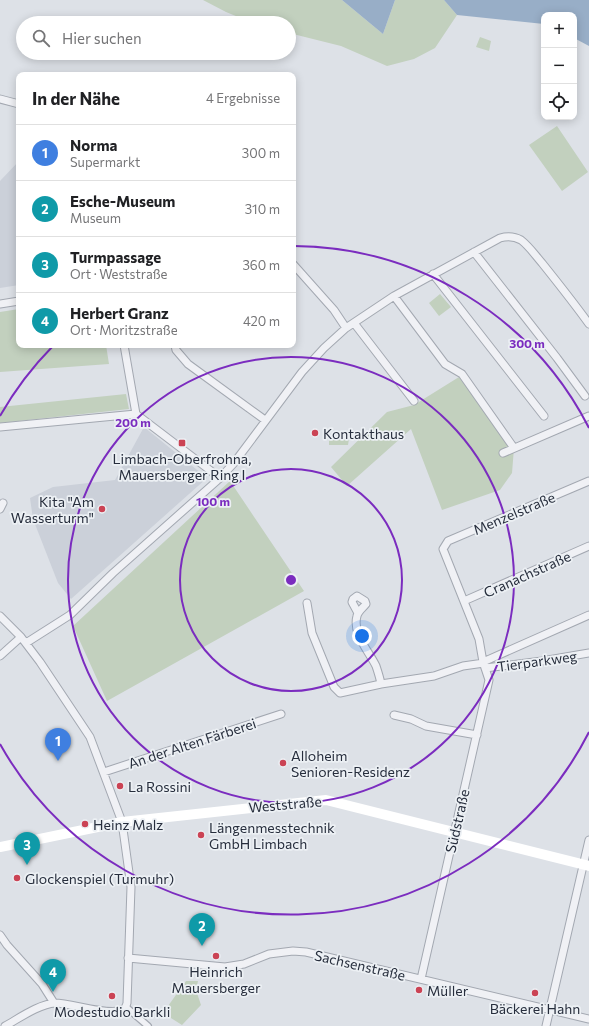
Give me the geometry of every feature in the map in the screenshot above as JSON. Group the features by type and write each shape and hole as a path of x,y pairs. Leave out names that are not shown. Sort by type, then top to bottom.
{"main road":[{"name":"Weststraße","path":"0,847 122,822 326,800 586,866"}],"street":[{"path":"0,98 16,103"},
{"path":"26,643 70,615 113,573 218,479 234,463 302,372 324,348 346,328 394,296 500,238 507,236 520,240 528,247 565,291 589,324"},
{"path":"474,252 585,396"},
{"path":"296,267 334,310 346,328"},
{"path":"433,274 544,416"},
{"path":"394,296 445,364 462,374 514,448"},
{"path":"0,304 16,301"},
{"path":"354,323 414,401"},
{"path":"125,348 136,414"},
{"path":"176,348 188,364 265,420"},
{"path":"0,427 136,414 211,471 218,479"},
{"path":"503,453 589,416"},
{"name":"Menzelstraße","path":"443,549 448,541 589,482"},
{"name":"Cranachstraße","path":"464,602 589,546"},
{"name":"Südstraße","path":"421,979 489,680 479,639 443,549"},
{"path":"307,603 312,633 334,687 340,693 381,684 434,676 463,666 484,664 589,615"},
{"path":"358,613 356,624 358,633 362,644 376,667 381,684"},
{"path":"0,616 26,643 90,737 122,822 131,887 126,1007 123,1010 117,1011 54,1003 42,1006 5,1026"},
{"path":"0,656 21,637"},
{"name":"Tierparkweg","path":"484,664 542,661 589,653"},
{"name":"An der Alten Färberei","path":"104,772 281,714"},
{"path":"394,715 411,719 426,726 477,735"},
{"path":"546,1026 586,866 589,840"},
{"path":"0,935 42,984 54,1003"},
{"name":"Sachsenstraße","path":"128,958 225,967 244,964 269,954 293,951 306,952 589,1019"},
{"path":"126,1007 148,1026"}],"shaded area":[{"path":"16,164 16,285 0,288 0,181"},
{"name":"Kita \"Am Wasserturm\"","path":"144,427 207,478 71,599 58,583 33,519 30,498 53,487 115,480"}],"green space":[{"path":"203,0 342,0 383,34 395,0 444,0 457,15 435,48 414,59 387,66 341,46 296,35 296,16 236,16"},
{"path":"480,37 491,41 489,51 476,47"},
{"path":"557,126 588,172 562,191 529,145"},
{"path":"440,294 451,307 439,316 429,303"},
{"path":"16,309 16,348 106,348 109,364 0,372 0,312"},
{"path":"459,377 514,448 512,473 500,490 442,510 411,429 347,486 331,467 387,412 414,405"},
{"path":"126,394 129,409 0,423 0,407"},
{"path":"329,438 349,439 348,445 329,445"},
{"path":"230,481 304,591 107,701 73,626"},
{"path":"186,981 198,981 196,990 201,1005 182,1025 163,1013"}],"water":[{"path":"342,0 395,0 383,34"},
{"path":"444,0 589,0 589,46 577,40 577,12 541,12 541,24 457,15"}],"place":[{"name":"Kontakthaus","path":"315,433"},
{"name":"Limbach-Oberfrohna, Mauersberger Ring I","path":"182,443"},
{"name":"Kita \"Am Wasserturm\"","path":"102,509"},
{"name":"Norma","path":"58,761"},
{"name":"Alloheim Senioren-Residenz","path":"283,763"},
{"name":"La Rossini","path":"120,786"},
{"name":"Heinz Malz","path":"85,824"},
{"name":"Längenmesstechnik GmbH Limbach","path":"201,835"},
{"name":"Turmpassage","path":"27,865"},
{"name":"Glockenspiel (Turmuhr)","path":"17,878"},
{"name":"Esche-Museum","path":"202,946"},
{"name":"Heinrich Mauersberger","path":"216,956"},
{"name":"Müller","path":"419,990"},
{"name":"Herbert Granz","path":"53,992"},
{"name":"Bäckerei Hahn","path":"535,993"},
{"name":"Modestudio Barkli","path":"112,996"}]}
